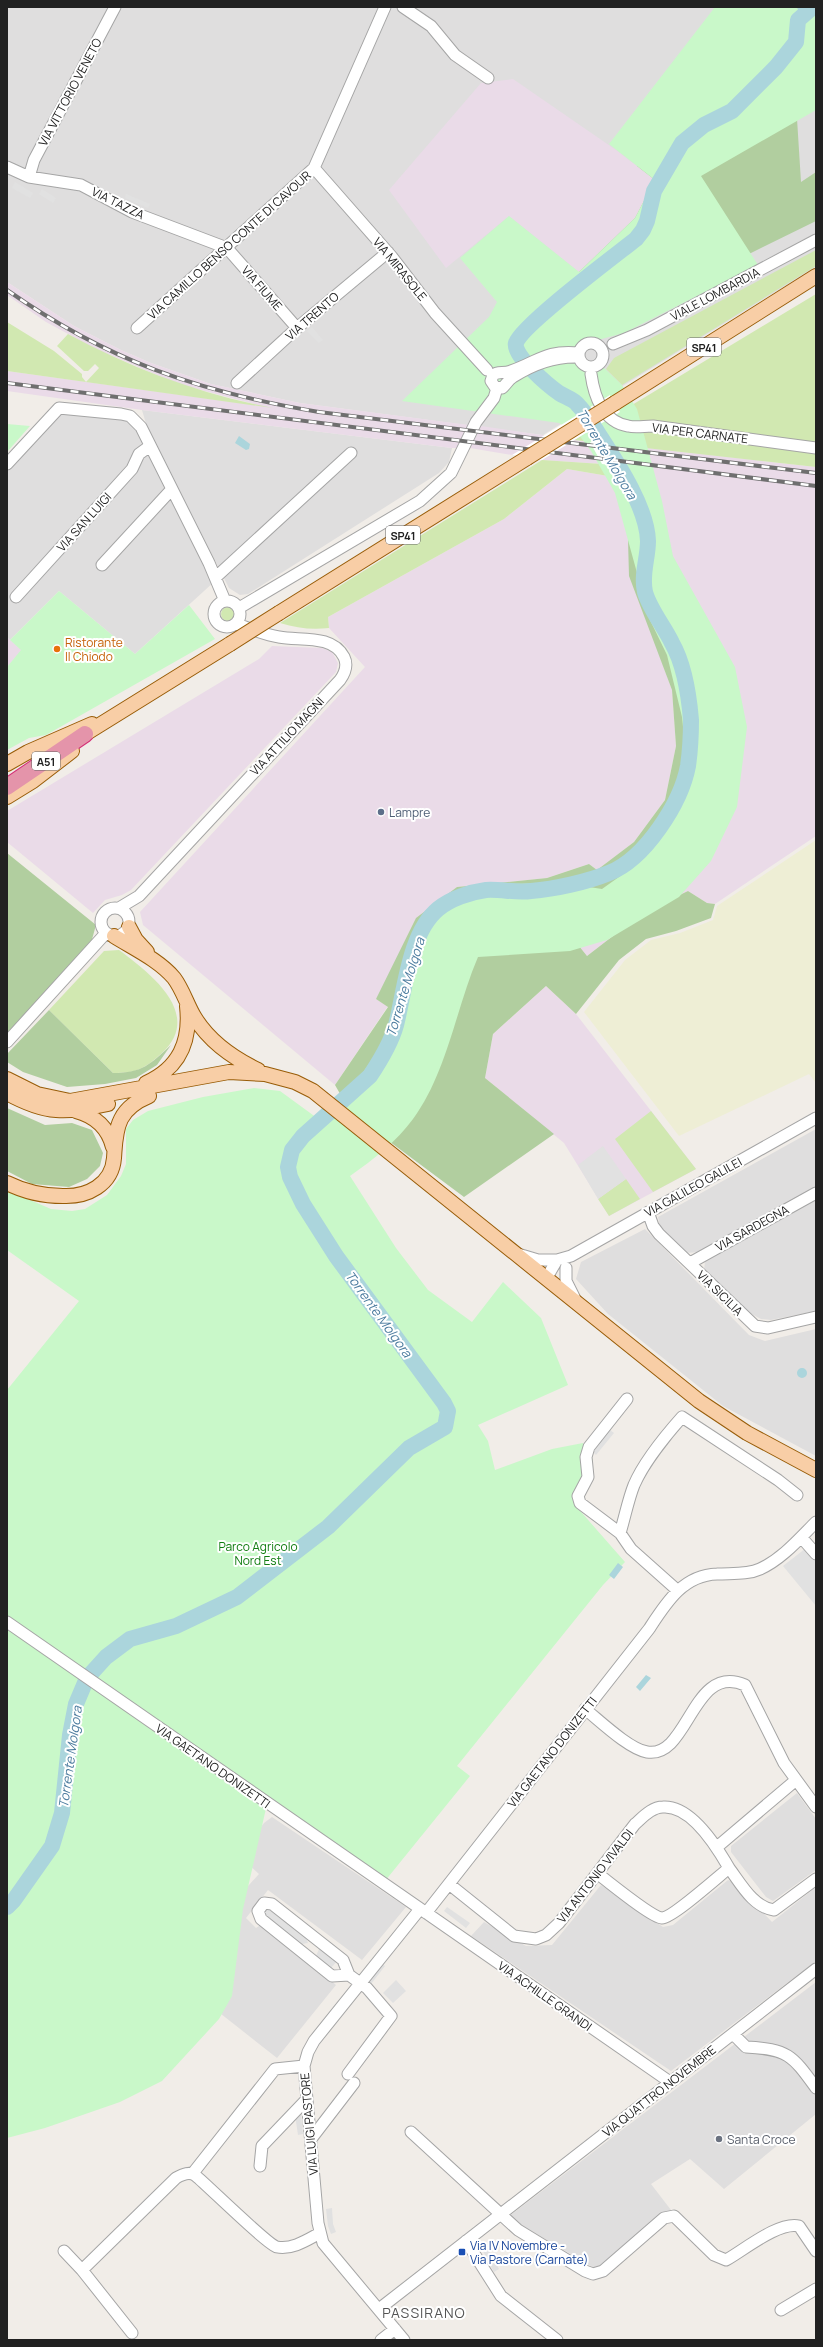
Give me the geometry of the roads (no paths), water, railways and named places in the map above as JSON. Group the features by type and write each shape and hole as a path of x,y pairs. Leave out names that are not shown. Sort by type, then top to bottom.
{"highway":[{"name":"A51","path":"7,776 85,734"},
{"name":"A51","path":"7,787 85,734"}],"main road":[{"name":"SP41","path":"85,734 816,276"},
{"path":"794,290 816,286"},
{"path":"7,764 28,752 131,706"},
{"path":"7,797 33,781 131,706"},
{"path":"129,923 136,940 158,964 173,977 200,1025 219,1046 241,1062 265,1074 295,1082 313,1091 698,1401 747,1433 816,1470"},
{"path":"110,935 158,964"},
{"path":"130,1091 157,1078 172,1065 180,1053 189,1030 187,1002"},
{"path":"67,1107 130,1091 229,1072 265,1074"},
{"path":"7,1079 37,1094 91,1116 101,1124 109,1134 114,1150"},
{"path":"7,1093 32,1106 67,1107 149,1096 199,1085 253,1080 280,1083 313,1091"},
{"path":"7,1182 42,1195 68,1196 84,1194 95,1189 108,1176 113,1164 116,1132 122,1117 134,1103 149,1096"}],"street":[{"name":"VIA VITTORIO VENETO","path":"29,177 34,160 115,7"},
{"name":"VIA CAMILLO BENSO CONTE DI CAVOUR","path":"137,328 314,168 385,7"},
{"path":"403,7 431,26 455,55 488,78"},
{"name":"VIA TAZZA","path":"7,166 29,177 81,185 132,212 227,248"},
{"name":"VIA MIRASOLE","path":"314,168 388,252 435,312 492,378"},
{"name":"VIALE LOMBARDIA","path":"601,350 647,330 816,240"},
{"name":"VIA FIUME","path":"227,248 297,328"},
{"name":"VIA TRENTO","path":"237,383 297,328 388,252"},
{"path":"492,378 512,374 559,351 579,355 591,369 601,362 601,350 588,343 582,346 579,355"},
{"name":"VIA PER CARNATE","path":"591,369 600,406 608,415 623,425 635,427 653,426 816,448"},
{"path":"492,378 504,387 512,374"},
{"path":"239,608 420,501 436,488 451,473 476,422 494,398 492,378"},
{"path":"7,464 53,413 63,407 130,416 141,427 216,578 225,601"},
{"name":"VIA SAN LUIGI","path":"16,597 132,469 139,454 150,446"},
{"path":"216,578 351,453"},
{"path":"102,565 172,489"},
{"path":"225,601 233,602 239,608 241,616 237,624 229,628 217,623 215,609 225,601"},
{"name":"VIA ATTILIO MAGNI","path":"119,908 139,896 340,680 345,671 343,656 333,645 321,641 277,637 237,624"},
{"name":"VIA ATTILIO MAGNI","path":"129,923 139,896"},
{"path":"7,1042 110,935 123,934 129,923 126,912 119,908 110,908 103,914 101,922 110,935"},
{"name":"VIA GALILEO GALILEI","path":"514,1253 538,1260 557,1260 571,1256 816,1118"},
{"name":"VIA SARDEGNA","path":"690,1263 816,1193"},
{"name":"VIA SICILIA","path":"648,1212 653,1226 659,1234 754,1326 768,1328 816,1317"},
{"path":"571,1256 566,1268 566,1281 578,1305"},
{"path":"546,1279 557,1260"},
{"path":"546,1279 560,1273 566,1268"},
{"path":"627,1399 589,1447 586,1457 588,1477 578,1496 580,1503 620,1533 631,1549 677,1590"},
{"path":"620,1533 633,1486 669,1431 682,1417 778,1480 797,1495"},
{"name":"VIA GAETANO DONIZETTI","path":"7,1622 423,1911 449,1884 649,1629 669,1599 677,1590 694,1580 711,1574 747,1573 759,1569 783,1553 816,1522"},
{"path":"801,1537 816,1554"},
{"path":"585,1709 632,1745 647,1752 657,1751 668,1746 702,1698 714,1686 722,1681 735,1680 745,1685 750,1692 765,1728 784,1763 816,1807"},
{"path":"717,1847 796,1780"},
{"name":"VIA ANTONIO VIVALDI","path":"449,1884 514,1936 536,1939 546,1935 559,1923 635,1824 650,1811 663,1806 676,1809 690,1817 717,1847 729,1868 752,1898 764,1908 774,1910 816,1879"},
{"path":"598,1874 650,1912 661,1918 666,1917 686,1903 729,1868"},
{"path":"311,2140 391,2016 360,1983 349,1975 343,1960 272,1904 264,1903 258,1910 260,1919 332,1976 349,1975"},
{"name":"VIA LUIGI PASTORE","path":"404,2340 330,2252 320,2233 304,2066 308,2052 314,2041 360,1983 423,1911"},
{"name":"VIA ACHILLE GRANDI","path":"423,1911 670,2082"},
{"path":"307,1956 318,1941"},
{"name":"VIA QUATTRO NOVEMBRE","path":"379,2309 816,1969"},
{"path":"733,2034 746,2047 776,2050 789,2055 795,2060 816,2088"},
{"path":"82,2270 176,2178 185,2174 193,2173 275,2068 304,2066"},
{"path":"260,2166 262,2146 307,2099"},
{"path":"411,2132 518,2230 585,2271 593,2274 603,2271 664,2218 674,2216 714,2255 726,2260 780,2227 791,2224 799,2226 816,2251"},
{"path":"193,2173 276,2247 287,2248 299,2244 320,2233"},
{"path":"466,2241 501,2296 557,2340"},
{"path":"64,2251 82,2270 132,2333"},
{"path":"781,2310 816,2289"},
{"path":"381,2340 395,2329"}],"water":[{"path":"239,436 250,444 249,449 246,450 235,443"},
{"path":"802,1368 807,1373 802,1378 797,1373"},
{"path":"618,1563 623,1567 614,1579 609,1575"},
{"path":"646,1675 651,1678 640,1691 636,1687"}],"waterway":[{"path":"798,7 803,16"},
{"name":"Torrente Molgora","path":"7,1907 14,1900 52,1846 62,1813 70,1735 76,1704 87,1678 106,1657 130,1639 176,1626 237,1597 328,1527 409,1448 445,1427 448,1411 444,1403 336,1256 303,1204 290,1177 288,1167 292,1150 303,1136 370,1076 378,1064 394,1032 414,947 420,932 428,919 438,909 454,899 480,891 540,890 581,882 609,873 636,856 648,843 659,828 678,796 684,781 689,761 691,720 689,701 683,670 676,651 650,605 645,592 644,573 648,541 642,514 621,471 581,408 574,401 559,393 532,370 520,355 516,348 516,343 534,321 551,306 636,239 643,230 647,221 654,191 682,143 704,125 732,111 776,67 796,42 798,20 813,7"}],"railway":[{"path":"7,290 44,315 118,355 194,383 275,404 319,412 816,473"},
{"path":"7,383 816,486"}],"place":[{"name":"Ristorante Il Chiodo","path":"57,649"},
{"name":"Lampre","path":"381,812"},
{"name":"Santa Croce","path":"719,2139"},
{"name":"Via IV Novembre - Via Pastore (Carnate)","path":"462,2252"}],"district":[{"name":"PASSIRANO","path":"424,2312"}],"park label":[{"name":"Parco Agricolo Nord Est","path":"258,1553"}]}
